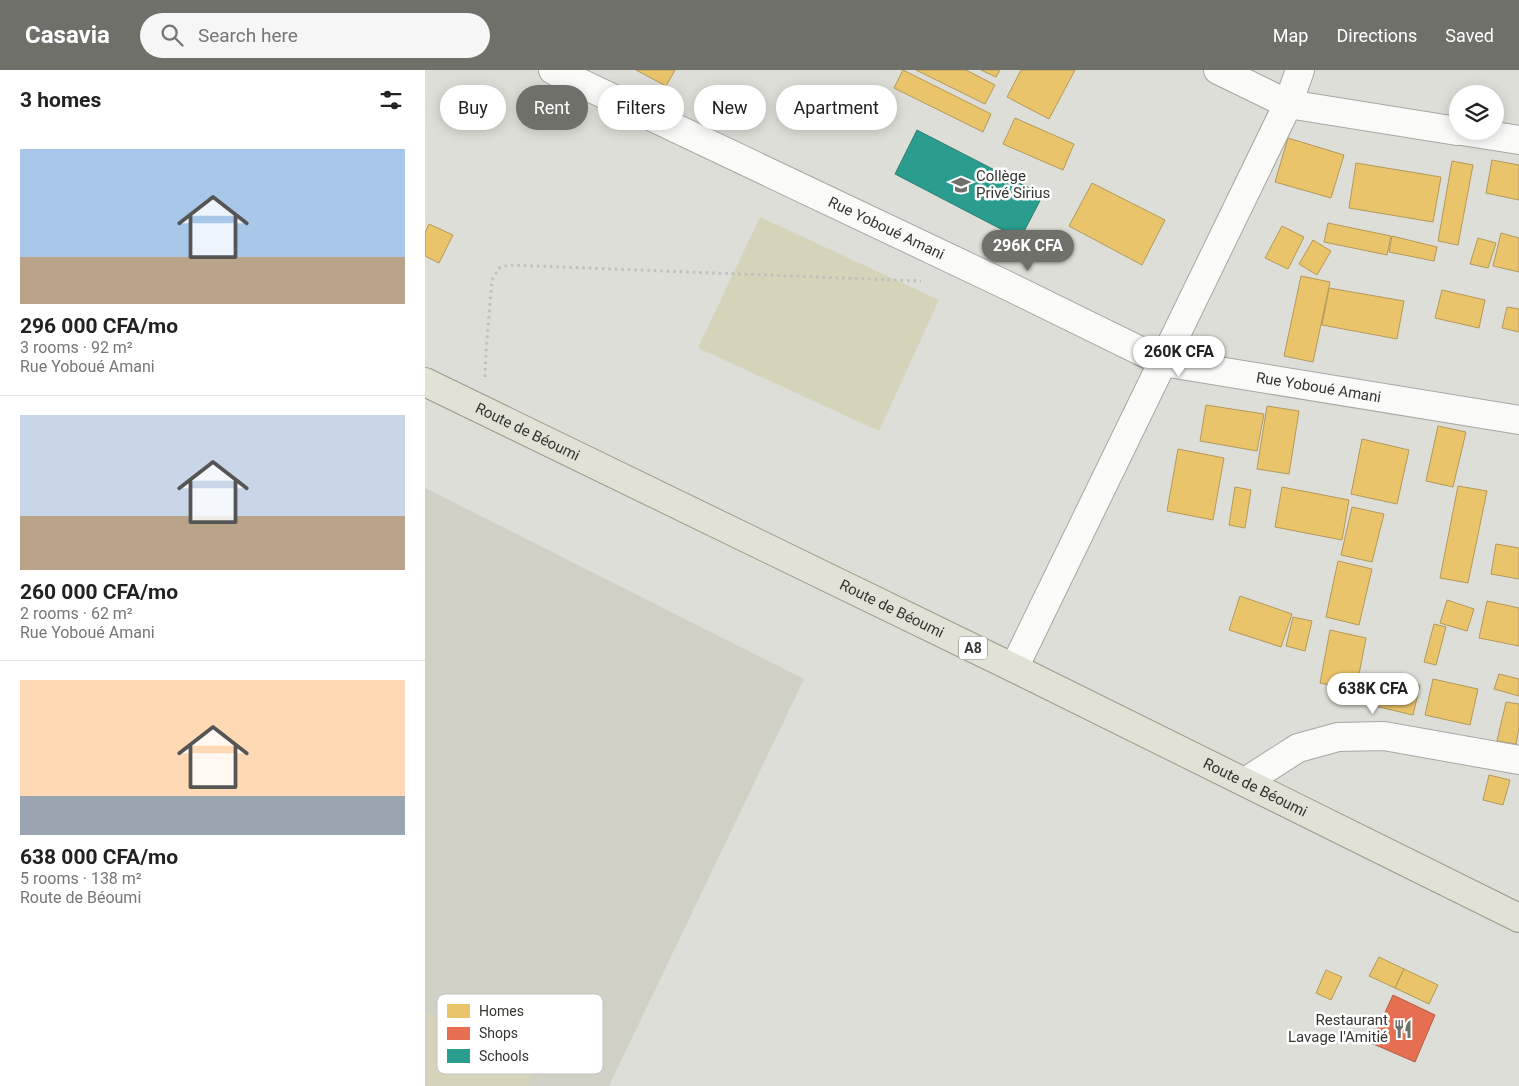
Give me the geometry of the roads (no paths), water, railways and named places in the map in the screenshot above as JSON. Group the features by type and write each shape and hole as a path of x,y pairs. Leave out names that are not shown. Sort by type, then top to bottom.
{"main road":[{"name":"Route de Béoumi","path":"425,382 1014,668 1519,918"}],"street":[{"name":"Rue Yoboué Amani","path":"553,70 1004,284 1163,362 1519,420"},
{"path":"1218,70 1288,104 1449,129"},
{"path":"1014,668 1288,104 1300,70"},
{"path":"1504,138 1519,140"},
{"path":"1245,782 1298,748 1338,737 1384,736 1519,760"}],"place":[{"name":"Collège Privé Sirius","path":"961,185"},
{"name":"Restaurant Lavage l'Amitié","path":"1403,1029"}]}
